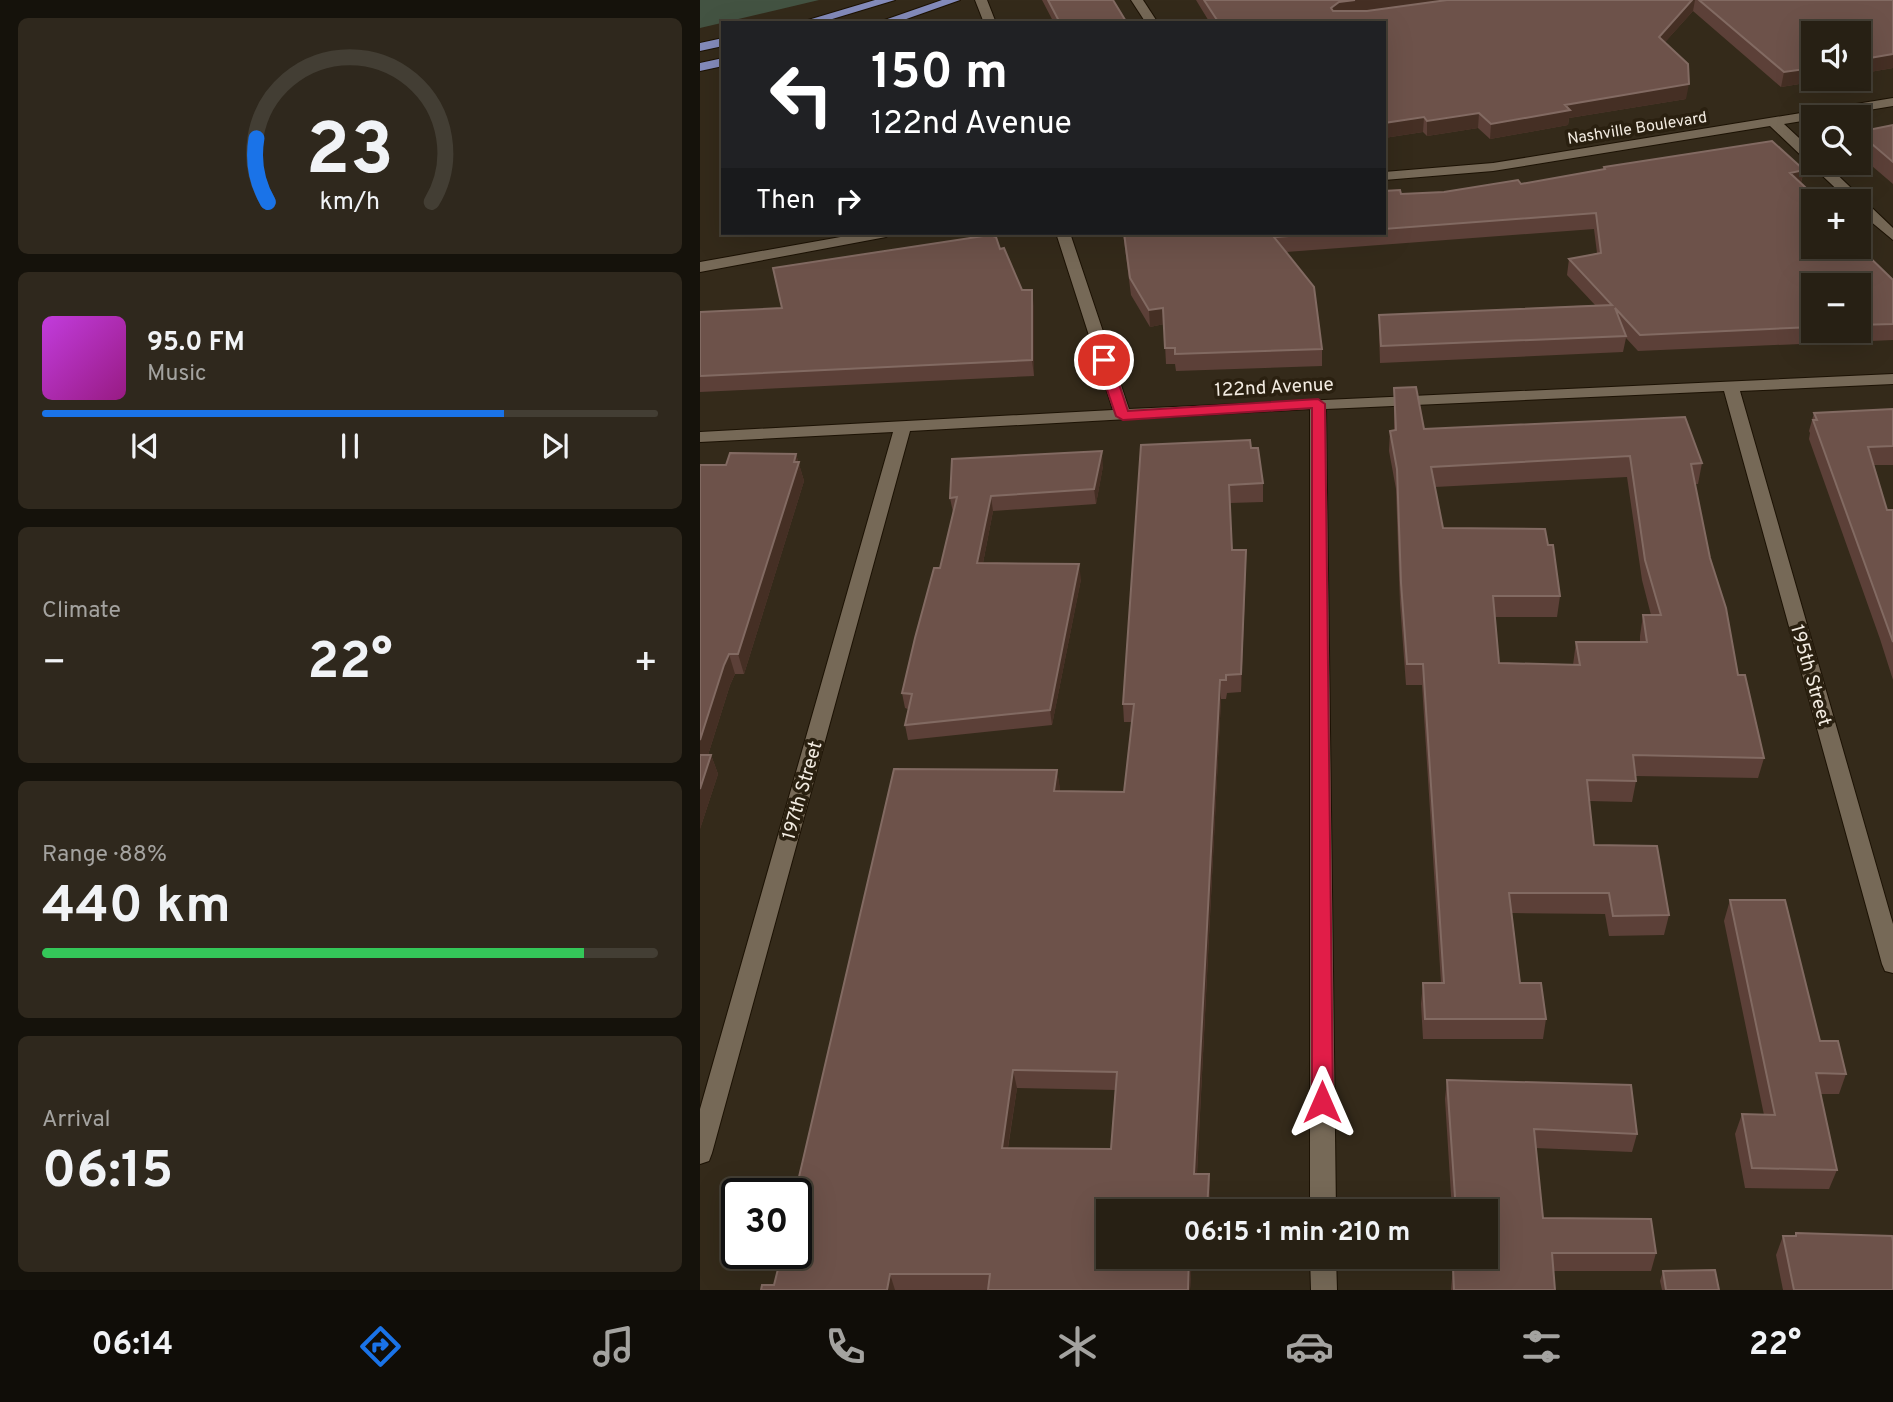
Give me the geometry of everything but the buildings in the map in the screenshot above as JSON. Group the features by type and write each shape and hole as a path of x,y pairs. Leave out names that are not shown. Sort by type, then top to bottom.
{"main road":[{"path":"811,21 889,0"},
{"path":"888,21 954,0"},
{"path":"700,47 721,42"},
{"path":"700,67 721,62"}],"street":[{"path":"981,0 989,21"},
{"path":"1137,0 1151,21"},
{"name":"Nashville Boulevard","path":"1386,176 1493,167 1893,102"},
{"path":"1775,123 1801,148"},
{"path":"1830,175 1844,189"},
{"path":"1871,215 1893,236"},
{"path":"700,267 875,235"},
{"path":"1064,235 1123,416"},
{"name":"122nd Avenue","path":"700,437 1318,404 1893,379"},
{"name":"195th Street","path":"1731,386 1893,964"},
{"path":"1318,404 1323,1199"},
{"name":"197th Street","path":"700,1153 902,428"},
{"path":"1323,1269 1324,1290"}],"green space":[{"path":"700,0 819,0 721,21 700,28"}],"route":[{"path":"1104,360 1123,416 1318,404 1322,1102"}]}
